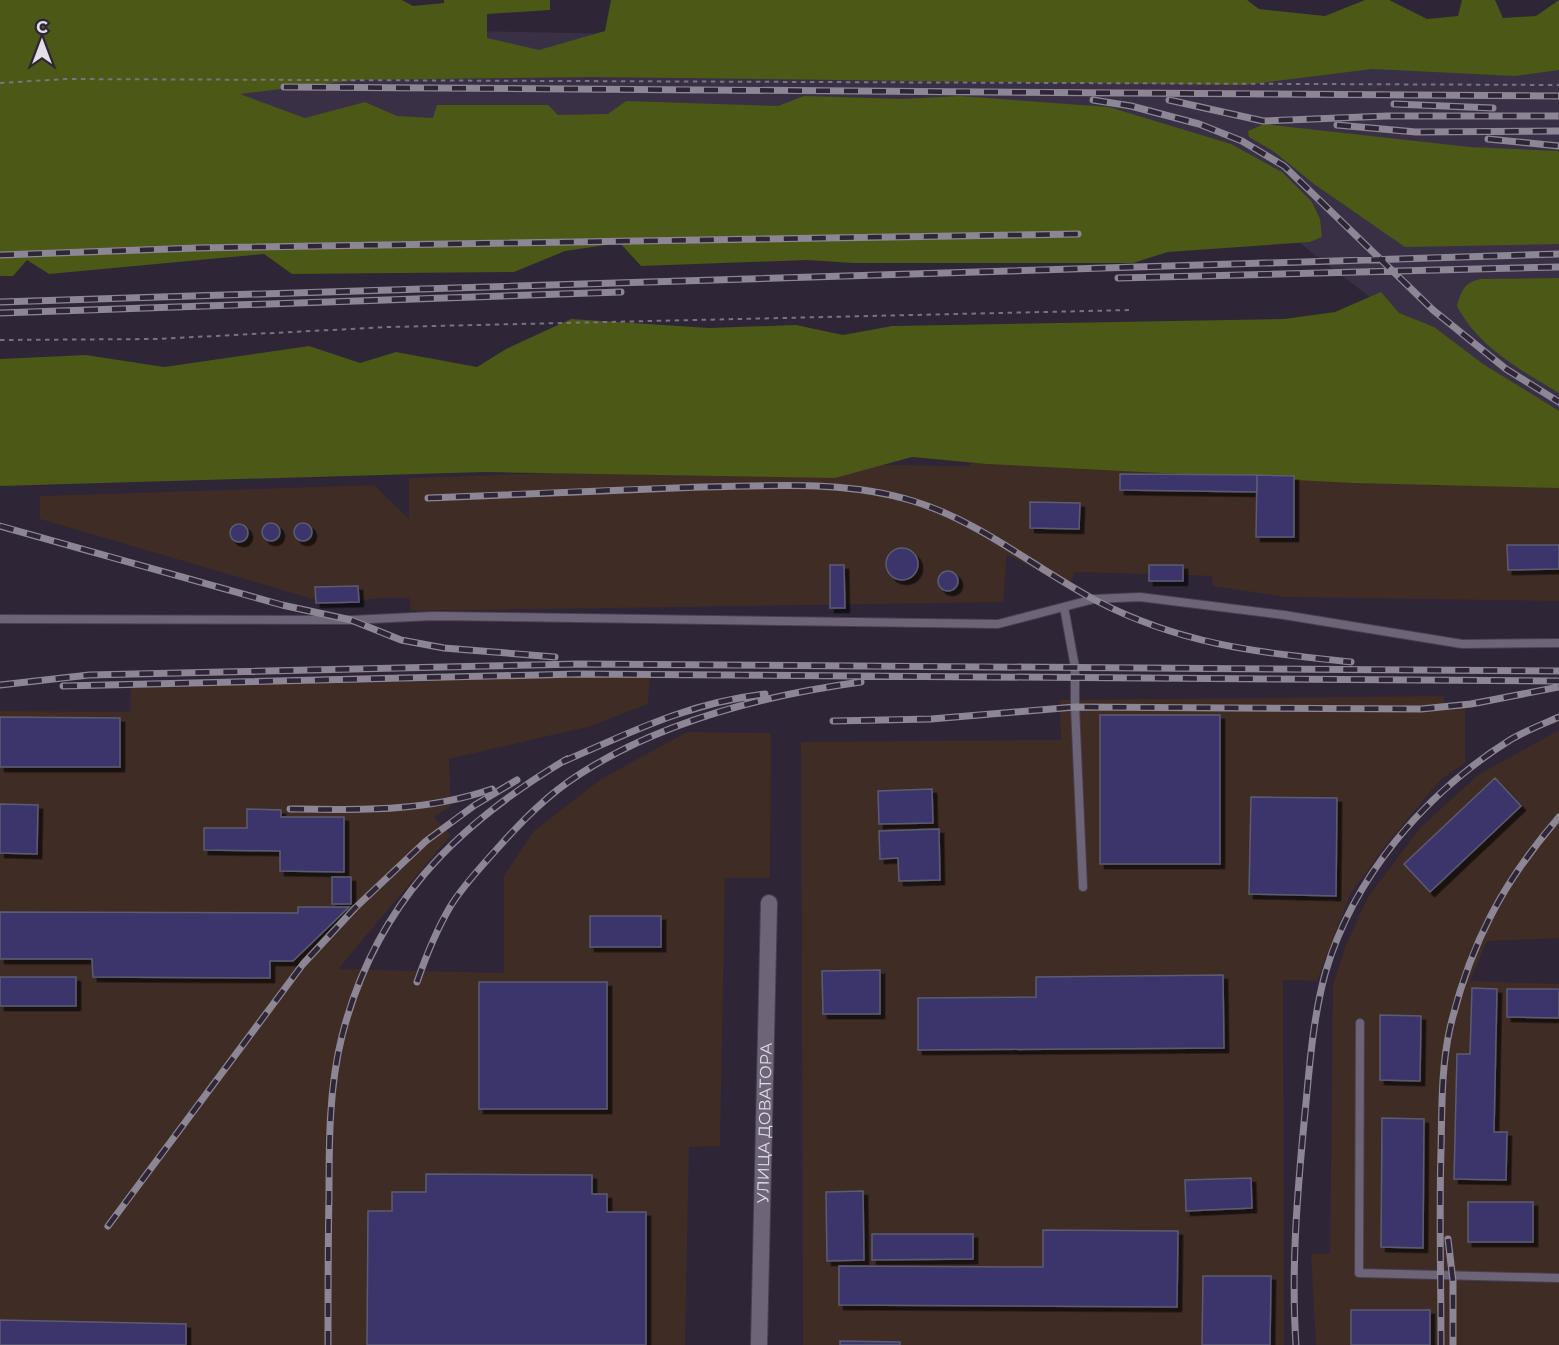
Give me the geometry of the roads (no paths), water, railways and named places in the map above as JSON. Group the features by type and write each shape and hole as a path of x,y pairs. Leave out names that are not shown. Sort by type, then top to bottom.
{"street":[{"name":"УЛИЦА ДОВАТОРА","path":"759,1345 769,903"}],"lane":[{"path":"0,619 351,620 433,616 998,624 1094,599 1140,597 1284,615 1462,644 1559,643"},
{"path":"1064,607 1075,667 1074,707 1083,887"},
{"path":"1360,1023 1359,1273 1559,1278"}],"railway":[{"path":"284,87 1559,96"},
{"path":"1093,100 1131,106 1199,124 1242,141 1284,166 1433,310 1506,369 1559,402"},
{"path":"1169,100 1263,121 1387,116 1559,116"},
{"path":"1394,104 1493,108"},
{"path":"1337,125 1416,132 1559,131"},
{"path":"1488,139 1559,146"},
{"path":"0,255 197,248 1078,234"},
{"path":"0,302 1559,254"},
{"path":"1118,278 1559,267"},
{"path":"0,313 621,292"},
{"path":"428,498 782,485 835,487 888,494 961,520 1095,600 1158,627 1189,637 1251,650 1351,662"},
{"path":"0,526 282,605 351,620 401,640 444,648 555,657"},
{"path":"0,685 89,675 579,664 1559,671"},
{"path":"63,686 579,674 1559,681"},
{"path":"417,982 436,934 460,892 525,819 568,782 612,755 680,725 789,694 861,682"},
{"path":"833,721 931,719 1075,707 1421,709 1471,704 1559,687"},
{"path":"562,762 660,720 710,704 765,694"},
{"path":"1296,1345 1294,1289 1296,1234 1309,1067 1321,992 1337,938 1373,872 1421,812 1449,786 1510,740 1559,717"},
{"path":"328,1345 329,1155 332,1095 342,1036 357,990 375,947 398,909 424,874 489,812 567,759"},
{"path":"108,1226 303,964 355,908 426,841 475,805 517,780"},
{"path":"290,809 367,809 417,806 467,797 492,789"},
{"path":"1441,1345 1442,1104 1443,1073 1450,1028 1468,969 1491,915 1521,866 1559,817"},
{"path":"1448,1239 1453,1281 1453,1345"}]}
